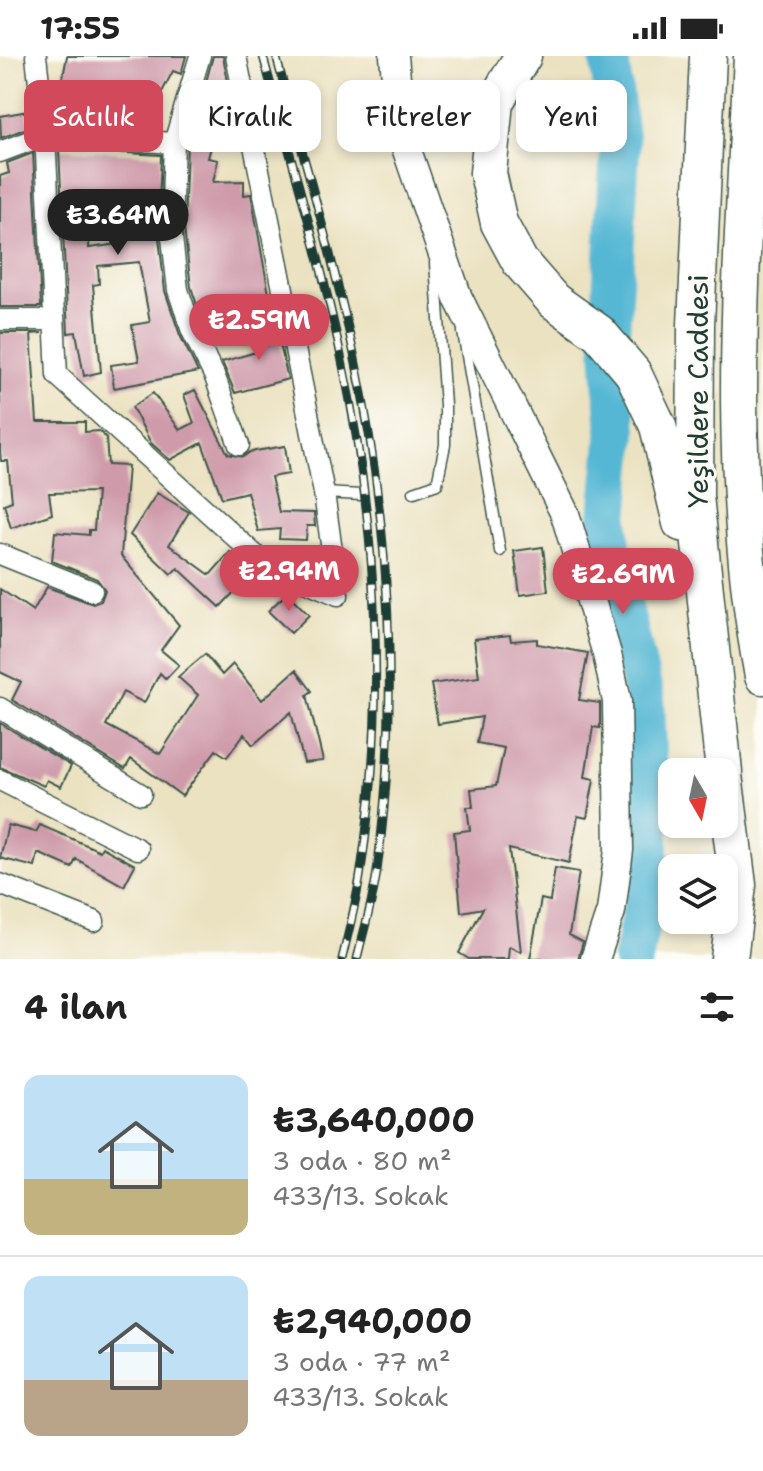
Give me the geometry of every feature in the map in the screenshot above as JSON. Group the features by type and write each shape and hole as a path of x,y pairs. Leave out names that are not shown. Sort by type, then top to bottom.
{"highway":[{"path":"523,56 495,102 488,173 499,223 520,262 554,301 599,333 633,373 658,426 712,676"},
{"name":"Yeşildere Caddesi","path":"708,56 696,325 695,496 722,758"},
{"name":"Yeşildere Caddesi","path":"752,56 738,449 751,620 763,676"},
{"path":"751,620 763,468"},
{"path":"704,959 716,934"},
{"name":"Yeşildere Caddesi","path":"729,934 729,959"}],"street":[{"path":"36,56 39,80"},
{"path":"200,56 174,143 171,229 178,290 192,331 215,377 239,445"},
{"path":"46,152 57,375 265,564 338,595 324,493 236,56"},
{"path":"394,56 401,133 432,224 458,298 565,514 617,701 619,850 611,911 595,959"},
{"path":"163,142 174,143"},
{"path":"0,152 24,143"},
{"path":"192,331 285,306"},
{"path":"0,320 54,320"},
{"path":"0,554 92,591"},
{"path":"0,708 141,794"},
{"path":"0,780 138,849"},
{"path":"0,884 94,921"}],"lane":[{"path":"414,492 437,484 445,445 432,224"},
{"path":"458,298 500,551"},
{"path":"324,493 361,495"}],"building":[{"path":"67,56 186,56 181,74 173,71 163,90 163,80 62,80"},
{"path":"213,56 223,56 228,80 207,80"},
{"path":"24,112 24,129 1,138 0,116"},
{"path":"59,152 161,155 158,229 165,291 180,335 198,372 114,388 111,365 139,361 132,325 150,322 139,262 98,266 99,284 93,285 101,372 84,376 76,332 68,333","holes":["123,203 126,243 89,248 91,204"]},
{"path":"187,152 210,152 208,158 218,160 213,182 244,181 244,195 251,194 269,294 245,303 244,300 227,303 226,300 197,305 191,287 184,228"},
{"path":"33,153 41,307 0,307 0,176 9,173 7,163"},
{"path":"275,322 288,379 235,393 222,362 256,352 252,328"},
{"path":"0,333 42,333 31,334 37,422 85,422 85,432 99,431 106,438 108,465 128,466 121,556 179,625 161,650 179,665 166,679 160,673 144,703 123,692 106,725 160,754 198,695 178,677 205,654 222,675 233,664 262,700 296,670 312,691 307,695 323,761 304,763 291,712 253,745 244,734 227,757 216,750 182,796 131,759 125,769 12,700 21,682 0,672 0,589 33,611 47,587 93,604 101,601 105,590 97,579 52,561 55,532 89,535 89,530 94,530 97,492 49,493 52,514 11,528 4,504 12,501 8,461 1,461 0,451"},
{"path":"195,390 228,454 243,457 250,452 285,446 289,474 271,477 279,512 314,513 315,526 307,526 306,540 279,539 280,529 258,531 247,492 222,498 202,443 170,460 151,443 132,407 153,393 180,430 194,423 184,395"},
{"path":"157,493 189,512 169,545 210,575 230,552 253,572 220,607 178,568 171,574 130,535"},
{"path":"543,547 548,591 520,595 514,551"},
{"path":"287,593 309,615 291,633 268,611"},
{"path":"510,635 511,641 537,639 537,644 588,653 579,700 600,703 600,728 593,727 585,777 594,779 587,818 578,816 569,863 509,849 521,952 509,946 508,959 469,959 459,953 483,908 461,912 454,832 470,830 467,807 473,807 471,789 496,786 504,748 477,743 482,717 438,724 431,684 479,677 474,639"},
{"path":"0,723 71,766 61,787 47,780 44,786 0,767"},
{"path":"8,825 36,832 40,825 100,851 102,847 135,865 124,886 76,859 72,868 38,853 35,867 0,858"},
{"path":"555,868 579,872 569,935 583,942 578,959 530,959 541,899 550,901"}],"waterway":[{"path":"609,56 620,147 610,334 617,432 609,517 612,561 645,700 649,799 649,876 633,959"}],"railway":[{"path":"263,56 333,318 353,419 370,547 376,677 374,742 361,870 342,959"},
{"path":"276,56 354,354 376,482 383,546 389,677 384,807 375,882 357,959"}]}
